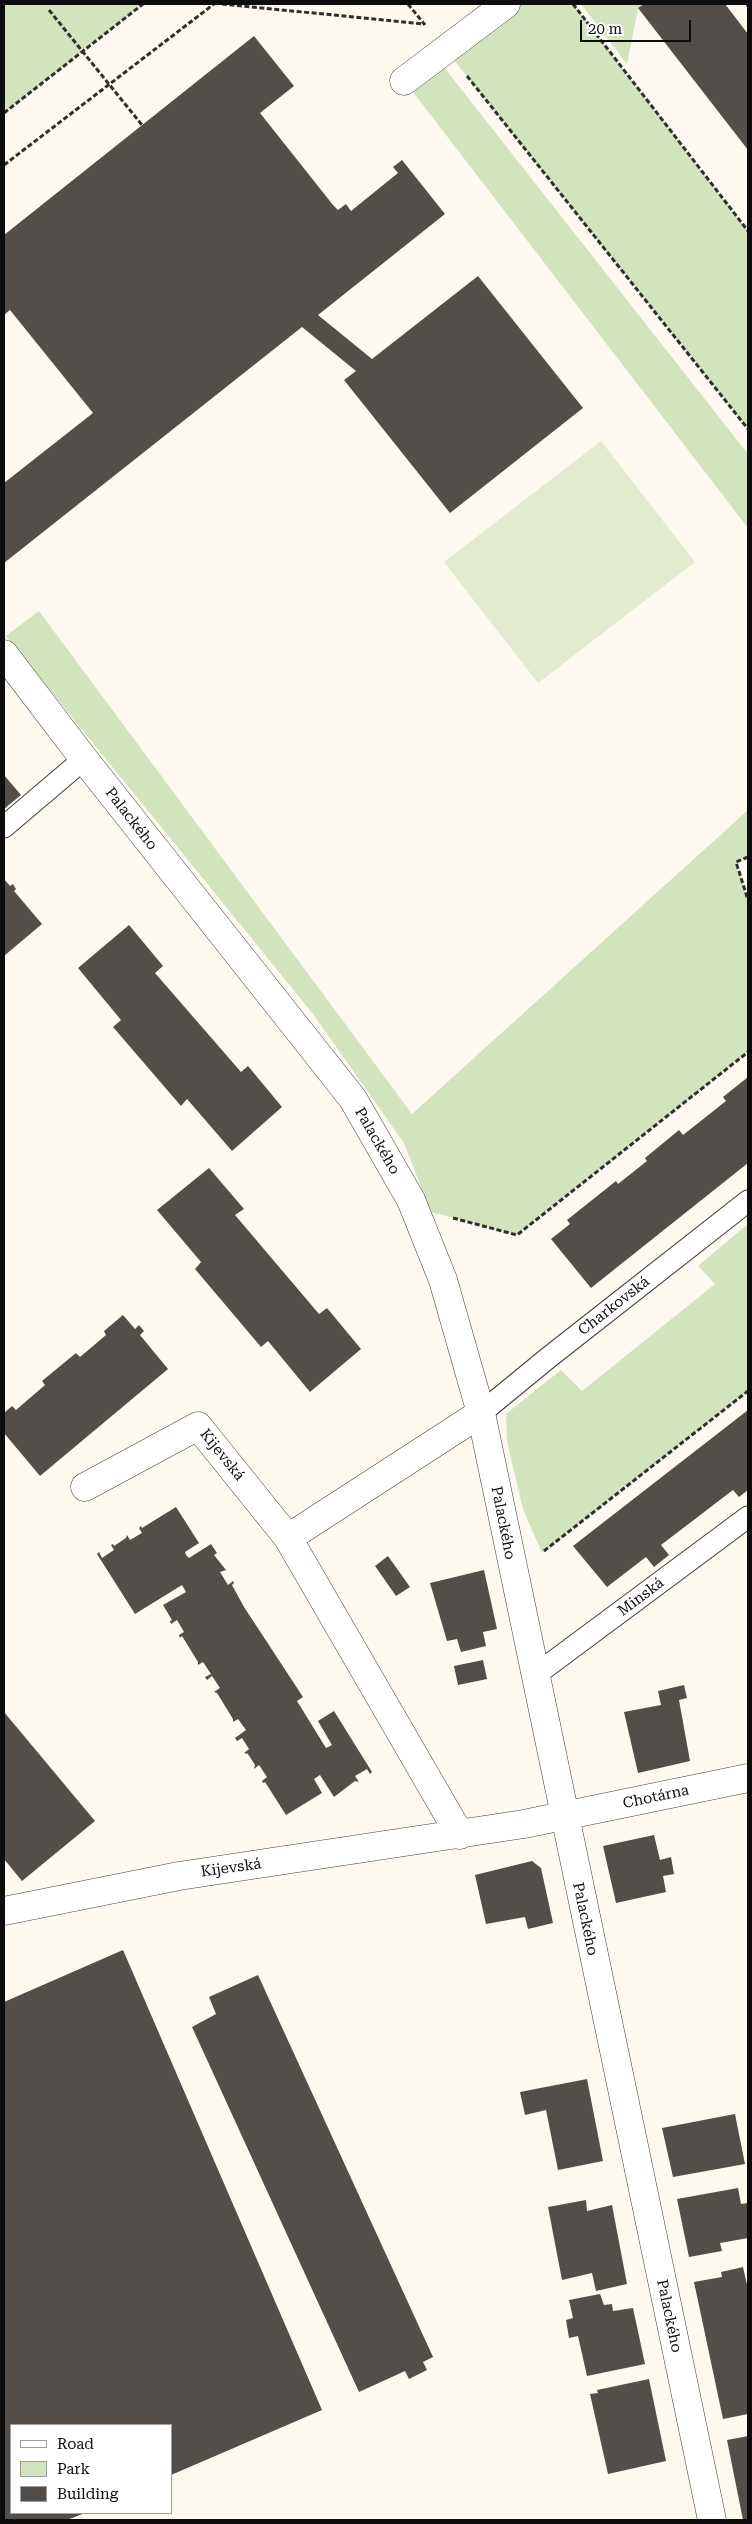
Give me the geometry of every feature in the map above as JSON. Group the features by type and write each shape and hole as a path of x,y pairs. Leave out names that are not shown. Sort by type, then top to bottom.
{"street":[{"path":"404,81 506,4"},
{"name":"Palackého","path":"4,654 84,759 353,1099 414,1207 443,1280 481,1413 534,1676 712,2520"},
{"path":"288,1538 481,1413"},
{"name":"Kijevská","path":"85,1487 198,1426 288,1538 460,1835"},
{"name":"Chotárna","path":"564,1817 748,1778"},
{"name":"Kijevská","path":"4,1912 179,1876 460,1835 564,1817"}],"lane":[{"path":"4,827 84,759"},
{"name":"Charkovská","path":"481,1413 748,1201"},
{"name":"Minská","path":"534,1676 748,1517"}],"path":[{"path":"4,113 143,4"},
{"path":"4,165 214,4"},
{"path":"222,4 425,24"},
{"path":"408,4 748,429"},
{"path":"573,4 748,231"},
{"path":"49,10 142,125"},
{"path":"748,857 736,862 748,900"},
{"path":"414,1207 517,1235 748,1052"},
{"path":"513,1573 534,1559 748,1392"}],"green space":[{"path":"4,4 143,4 4,113"},
{"path":"506,4 573,4 748,231 748,429 446,50"},
{"path":"581,4 644,4 638,8 627,64"},
{"path":"443,66 748,454 748,528 413,92"},
{"path":"601,441 695,562 538,683 444,562"},
{"path":"39,611 412,1114 748,810 748,857 736,862 748,900 748,1052 517,1235 431,1212 404,1143 313,1014 6,636"},
{"path":"748,1224 748,1391 542,1553 523,1509 507,1441 506,1414 561,1370 582,1391 715,1284 698,1266"}],"building":[{"path":"644,4 725,4 748,34 748,150 638,8"},
{"path":"254,36 294,86 260,113 338,210 346,204 351,211 398,173 393,167 402,160 445,214 318,315 372,359 478,276 583,408 450,513 344,380 356,371 302,327 4,563 4,483 93,413 10,310 4,315 4,235"},
{"path":"4,775 21,795 4,809"},
{"path":"4,879 10,886 13,884 16,889 14,891 42,924 4,956"},
{"path":"129,925 163,966 155,973 241,1072 248,1066 282,1107 232,1151 187,1099 181,1106 113,1027 121,1020 78,968"},
{"path":"748,1077 748,1163 591,1288 551,1239 570,1224 567,1220 616,1181 618,1184 647,1161 645,1158 679,1130 683,1135 726,1101 723,1097"},
{"path":"209,1168 244,1209 235,1215 319,1314 327,1308 361,1349 310,1392 268,1341 261,1347 195,1269 201,1262 157,1210"},
{"path":"123,1315 135,1329 139,1325 144,1331 140,1335 168,1369 40,1476 4,1433 4,1413 12,1406 16,1410 45,1385 42,1381 76,1353 80,1357 106,1335 104,1331"},
{"path":"748,1410 748,1490 739,1497 733,1490 661,1545 669,1555 654,1567 646,1557 607,1587 573,1546"},
{"path":"176,1507 199,1543 185,1552 186,1555 189,1558 211,1544 217,1553 214,1555 226,1570 220,1572 228,1585 233,1581 232,1585 244,1607 303,1697 297,1701 326,1748 332,1745 318,1721 334,1711 372,1772 370,1774 367,1769 355,1776 359,1782 355,1781 334,1797 320,1775 314,1779 322,1793 286,1815 265,1782 263,1783 262,1781 267,1777 259,1765 254,1769 255,1765 248,1754 244,1753 249,1749 242,1738 237,1741 235,1738 246,1730 238,1719 233,1722 217,1693 214,1692 220,1688 212,1676 207,1680 205,1677 211,1674 203,1662 198,1665 182,1636 180,1638 179,1635 184,1632 177,1620 171,1624 170,1621 172,1620 163,1605 186,1592 182,1585 135,1614 97,1554 99,1552 102,1558 114,1550 111,1545 113,1544 114,1546 126,1538 127,1535 130,1540 142,1533 139,1528 141,1526 142,1528"},
{"path":"388,1556 410,1587 396,1596 375,1566"},
{"path":"484,1570 497,1629 483,1632 486,1646 461,1652 457,1639 447,1641 430,1583"},
{"path":"483,1660 487,1679 458,1685 454,1666"},
{"path":"684,1685 687,1698 679,1700 690,1761 638,1773 624,1712 661,1705 658,1691"},
{"path":"4,1712 95,1821 22,1881 4,1859"},
{"path":"654,1835 660,1860 671,1857 674,1874 663,1876 666,1892 616,1903 603,1846"},
{"path":"532,1861 541,1868 553,1923 528,1929 525,1917 486,1924 475,1875"},
{"path":"123,1950 322,2410 172,2475 172,2424 10,2424 10,2514 82,2514 67,2520 4,2520 4,2002"},
{"path":"258,1975 433,2357 423,2362 427,2370 409,2379 405,2371 359,2392 192,2027 216,2014 209,1997"},
{"path":"587,2079 603,2161 558,2170 546,2110 525,2115 520,2092"},
{"path":"735,2114 745,2164 673,2177 662,2128"},
{"path":"738,2188 741,2204 748,2203 748,2238 720,2243 722,2251 689,2257 677,2199"},
{"path":"586,2200 587,2211 612,2205 627,2284 596,2291 592,2273 562,2280 548,2207"},
{"path":"743,2267 748,2289 748,2414 723,2419 694,2282 722,2277 721,2272"},
{"path":"600,2294 604,2305 612,2304 613,2311 633,2308 645,2364 587,2376 578,2336 569,2338 566,2320 573,2318 569,2300"},
{"path":"649,2379 666,2461 608,2474 590,2394 598,2393 597,2390"},
{"path":"748,2436 748,2520 743,2520 727,2440"}]}
